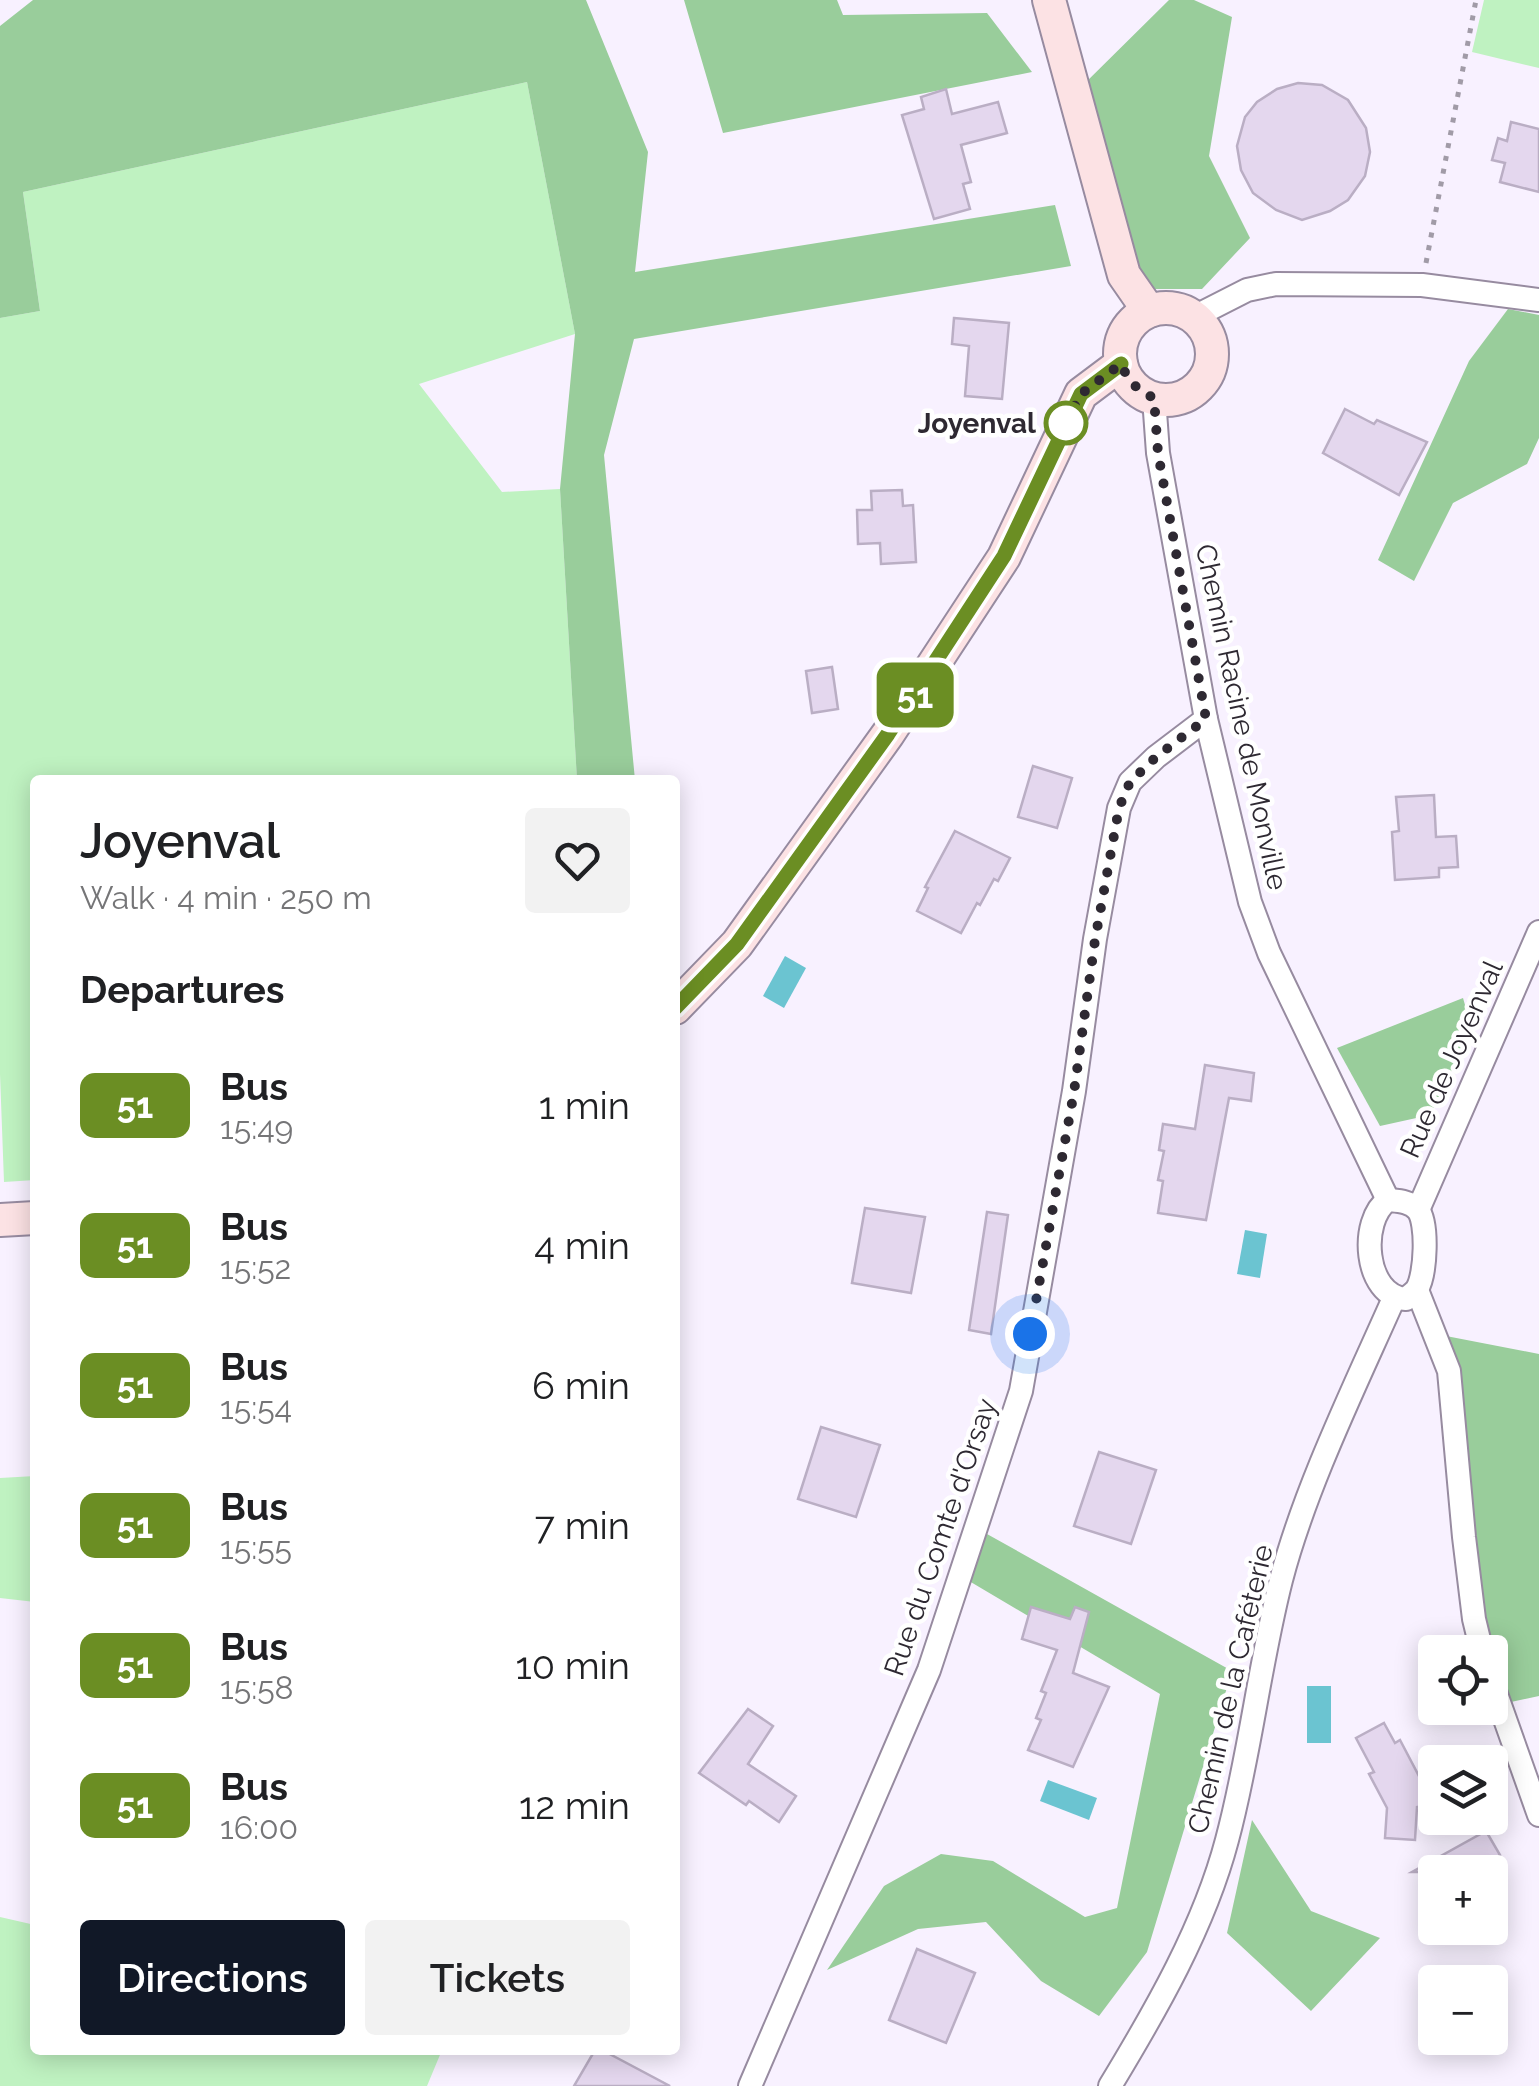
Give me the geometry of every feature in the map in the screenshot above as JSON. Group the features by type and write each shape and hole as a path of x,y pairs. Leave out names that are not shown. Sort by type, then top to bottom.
{"street":[{"path":"1049,0 1124,275 1149,311"},
{"path":"1194,317 1248,290 1276,284 1422,286 1539,300"},
{"path":"1164,308 1194,317 1210,340 1210,368 1194,390 1182,397 1154,398 1139,391 1121,364 1121,343 1131,323 1149,311 1164,308"},
{"path":"680,1003 737,944 888,734 1004,556 1081,394 1121,364"},
{"name":"Chemin Racine de Monville","path":"1154,398 1158,453 1206,719 1250,902 1269,953 1388,1200"},
{"name":"Rue du Comte d'Orsay","path":"750,2086 929,1670 1021,1390 1119,808 1130,782 1206,719"},
{"name":"Rue de Joyenval","path":"1418,1210 1539,932"},
{"path":"1388,1200 1407,1202 1418,1210 1424,1240 1417,1290 1406,1299 1394,1298 1382,1290 1372,1272 1374,1224 1380,1206 1388,1200"},
{"path":"0,1220 30,1218"},
{"path":"1417,1290 1449,1371 1468,1570 1479,1635"},
{"name":"Chemin de la Caféterie","path":"1110,2086 1152,2016 1202,1912 1243,1774 1281,1579 1342,1417 1394,1298"},
{"path":"1507,1725 1539,1816"}],"path":[{"path":"1422,286 1476,0"}],"green space":[{"path":"33,0 586,0 648,152 635,272 1055,205 1071,266 634,339 604,455 635,775 577,775 560,489 575,334 527,82 23,192 40,311 0,318 0,26"},
{"path":"684,0 837,0 843,15 987,13 1032,72 723,133"},
{"path":"1169,0 1194,0 1232,17 1209,156 1250,238 1202,289 1137,289 1078,90"},
{"path":"1484,0 1539,0 1539,68 1472,52"},
{"path":"527,82 575,334 419,384 502,492 560,489 577,775 30,775 30,1180 4,1182 0,1074 0,318 40,311 23,192"},
{"path":"1508,309 1539,315 1539,438 1527,464 1453,503 1414,581 1378,560 1469,361"},
{"path":"1463,998 1472,1030 1430,1115 1380,1126 1337,1048"},
{"path":"1446,1336 1539,1354 1539,1696 1508,1703 1508,1635 1487,1635"},
{"path":"30,1476 30,1601 0,1598 0,1478"},
{"path":"987,1534 1232,1671 1147,1952 1099,2016 1041,1981 986,1922 918,1929 827,1970 884,1886 941,1854 993,1861 1085,1917 1117,1908 1160,1694 964,1578"},
{"path":"1252,1820 1311,1911 1380,1938 1311,2011 1227,1933"},
{"path":"0,1917 30,1924 30,2055 440,2055 427,2086 0,2086"}],"water":[{"path":"785,956 806,968 784,1008 763,996"},
{"path":"1245,1230 1267,1234 1260,1278 1237,1274"},
{"path":"1307,1686 1331,1686 1331,1743 1307,1743"},
{"path":"1048,1780 1097,1798 1089,1820 1040,1801"}],"building":[{"path":"1298,83 1322,85 1348,100 1366,128 1370,152 1365,176 1348,200 1302,220 1276,210 1253,193 1241,170 1237,146 1245,117 1257,102 1277,89"},
{"path":"946,89 952,114 998,102 1007,133 961,145 971,182 963,184 970,209 934,219 902,115 924,109 921,97"},
{"path":"1511,122 1539,129 1539,192 1500,182 1505,163 1492,160 1498,138 1507,141"},
{"path":"954,318 1009,323 1002,399 965,396 969,346 952,344"},
{"path":"1345,409 1374,424 1377,420 1427,442 1399,495 1323,453"},
{"path":"902,490 903,506 913,505 916,562 881,564 880,543 858,544 857,510 872,510 871,491"},
{"path":"832,667 838,709 812,713 806,671"},
{"path":"1033,766 1072,778 1057,828 1018,817"},
{"path":"1434,795 1436,837 1456,836 1458,867 1439,868 1439,877 1395,880 1392,832 1399,831 1396,797"},
{"path":"955,831 1010,858 998,881 994,879 980,905 977,903 961,933 917,911 928,888 925,887"},
{"path":"1205,1065 1254,1073 1251,1101 1229,1098 1206,1220 1158,1213 1163,1181 1158,1180 1164,1151 1159,1150 1163,1124 1195,1129"},
{"path":"865,1208 925,1217 911,1293 852,1283"},
{"path":"987,1212 1008,1215 991,1334 969,1330"},
{"path":"821,1427 880,1445 856,1517 798,1499"},
{"path":"1099,1452 1156,1470 1131,1544 1074,1526"},
{"path":"1031,1607 1070,1619 1075,1607 1089,1612 1073,1673 1109,1687 1073,1767 1028,1750 1041,1720 1036,1718 1046,1693 1041,1691 1057,1650 1022,1639"},
{"path":"748,1709 773,1726 748,1764 796,1796 779,1822 699,1773"},
{"path":"1384,1723 1395,1743 1400,1740 1418,1774 1415,1840 1385,1838 1387,1808 1356,1738"},
{"path":"1479,1835 1488,1835 1500,1855 1443,1855"},
{"path":"917,1949 975,1973 946,2043 889,2020"},
{"path":"592,2055 611,2055 670,2086 574,2086"}],"bus line":[{"name":"51","path":"680,1003 737,944 888,734 1004,556 1081,394 1121,364"}],"place":[{"name":"Joyenval","path":"1066,423"}],"route":[{"path":"1030,1334 1074,1092 1095,940 1119,808 1130,782 1206,719 1158,453 1154,398 1139,391 1121,364 1081,394 1066,423"}]}
